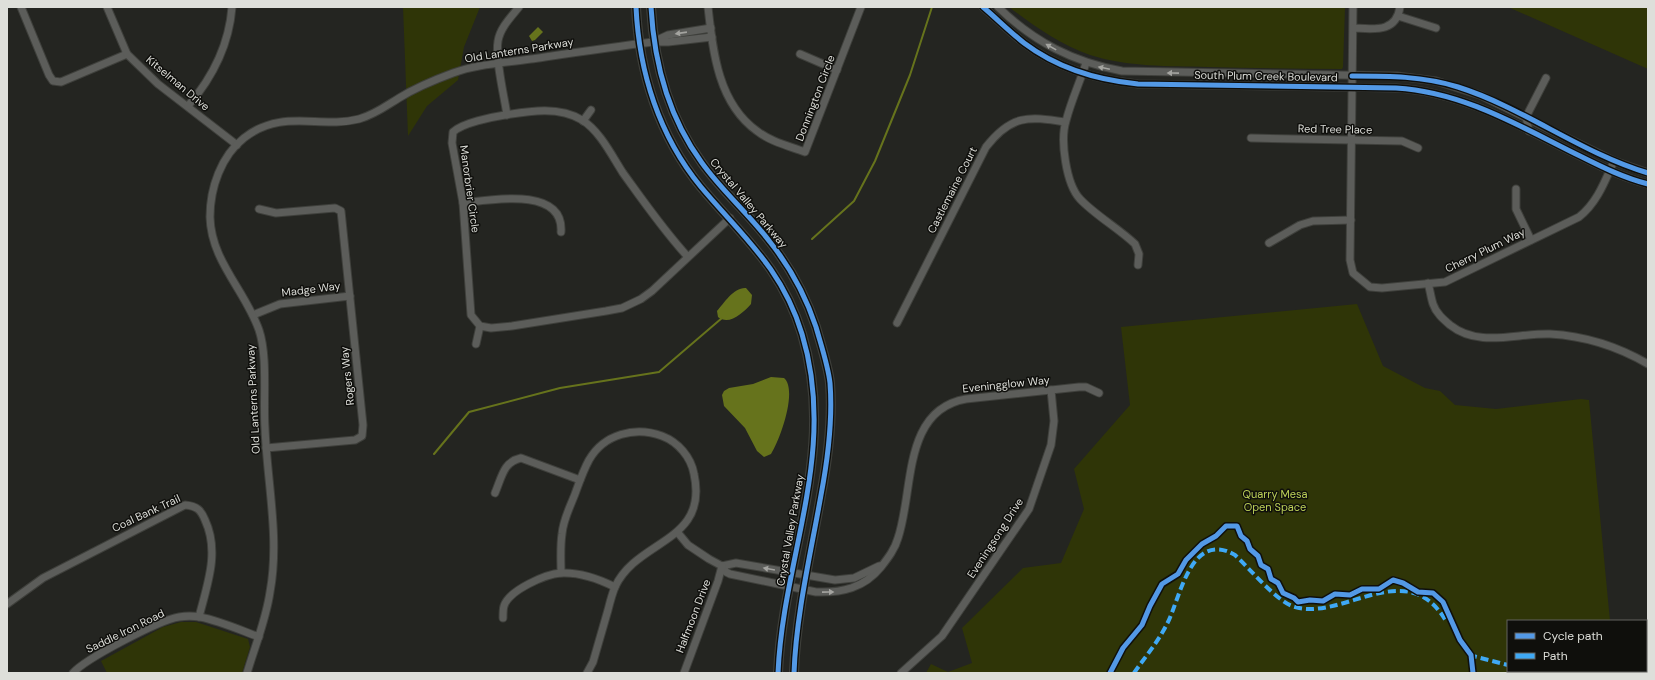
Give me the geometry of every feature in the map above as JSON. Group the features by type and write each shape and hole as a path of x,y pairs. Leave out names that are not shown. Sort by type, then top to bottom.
{"main road":[{"name":"Crystal Valley Parkway","path":"636,7 639,44 654,103 670,140 692,176 758,251 782,286 796,318 810,365 815,399 815,440 811,471 780,644 778,673"},
{"name":"Crystal Valley Parkway","path":"651,7 654,42 668,98 692,149 712,176 756,225 781,257 798,285 816,328 829,382 831,418 828,454 796,646 794,673"}],"street":[{"path":"21,7 49,75 53,81 61,82 127,54"},
{"name":"Kitselman Drive","path":"107,7 127,54 158,84 237,145"},
{"path":"188,106 216,68 228,36 232,7"},
{"path":"507,115 499,64 498,40 503,27 519,7"},
{"name":"Donnington Circle","path":"708,7 715,62 726,94 743,119 758,132 805,152 861,7"},
{"name":"South Plum Creek Boulevard","path":"983,7 992,10 1024,43 1037,52 1082,74 1112,81 1138,84 1352,87 1410,89 1444,94 1475,105 1610,171 1648,184"},
{"name":"South Plum Creek Boulevard","path":"998,7 1043,42 1086,63 1122,71 1404,77 1436,81 1480,95 1614,161 1648,173"},
{"name":"Cherry Plum Way","path":"1353,7 1354,28 1350,260 1353,274 1370,288 1445,282 1579,218 1588,210 1614,161"},
{"path":"1354,28 1381,28 1392,24 1398,16 1400,7"},
{"path":"1398,16 1436,28"},
{"name":"Old Lanterns Parkway","path":"654,42 668,35 711,28"},
{"name":"Old Lanterns Parkway","path":"247,673 271,590 273,563 266,448 264,364 260,332 253,315 220,258 212,238 210,215 212,192 218,172 229,154 244,137 262,127 287,120 340,121 360,118 375,113 400,97 454,72 639,44 712,37"},
{"path":"800,54 837,70"},
{"path":"1086,63 1065,122 1064,140 1067,172 1080,199 1135,244 1139,254 1138,265"},
{"path":"1529,131 1526,118 1546,78"},
{"name":"Manorbrier Circle","path":"480,326 471,315 463,203 452,143 453,132 462,126 507,115 540,110 568,114 583,121 598,136 654,217 688,257"},
{"path":"583,121 591,110"},
{"name":"Castlemaine Court","path":"898,323 986,147 998,131 1013,123 1025,119 1038,118 1065,122"},
{"name":"Red Tree Place","path":"1251,138 1402,142 1418,148"},
{"path":"1516,189 1516,209 1531,240"},
{"path":"463,203 508,198 530,199 541,203 557,215 560,220 561,232"},
{"name":"Rogers Way","path":"259,209 276,213 335,208 340,210 363,421 362,436 359,439 266,448"},
{"path":"476,344 480,326 491,328 512,326 622,308 641,299 652,291 730,218"},
{"path":"1269,243 1300,225 1313,221 1351,220"},
{"path":"1428,283 1433,305 1442,318 1464,334 1476,338 1488,339 1526,334 1571,336 1609,345 1648,364"},
{"name":"Madge Way","path":"253,315 280,304 350,296"},
{"name":"Eveningglow Way","path":"678,533 688,545 722,566 726,572 738,577 805,590 830,592 851,589 872,578 884,563 898,540 918,440 924,426 932,415 944,406 958,400 1086,387 1099,393"},
{"name":"Eveningsong Drive","path":"901,673 942,636 1029,509 1051,445 1054,421 1051,390"},
{"path":"561,573 562,533 564,521 580,480 589,460 593,455 607,442 618,435 630,431 645,431 669,439 680,447 688,458 694,472 696,487 695,502 689,518 678,533 636,560 625,571 615,587 593,662 587,673"},
{"path":"495,493 506,467 512,460 521,458 580,480"},
{"name":"Coal Bank Trail","path":"7,604 23,591 50,575 185,505 195,506 201,512 213,542 211,567 199,616"},
{"name":"Eveningglow Way","path":"722,566 736,563 807,576 843,580 864,574 884,563"},
{"name":"Halfmoon Drive","path":"684,673 718,581 722,566"},
{"path":"503,618 504,605 513,595 526,585 561,573 596,578 615,587"},
{"name":"Saddle Iron Road","path":"73,673 88,660 161,623 178,617 199,616 258,637"}],"green space":[{"path":"403,7 480,7 464,47 458,80 427,106 408,136"},
{"path":"1009,7 1345,7 1343,67 1342,69 1325,69 1178,66 1119,62 1090,55 1068,46 1037,28"},
{"path":"1508,7 1648,7 1648,69"},
{"name":"Quarry Mesa Open Space","path":"1357,304 1383,366 1425,388 1440,391 1455,405 1496,409 1581,399 1589,400 1610,620 1507,620 1507,672 1616,673 926,673 931,664 948,672 972,663 962,628 1023,568 1061,563 1084,509 1074,469 1130,405 1121,327"},
{"path":"181,622 196,622 248,639 250,647 242,673 107,673 101,661 163,627"}],"shaded area":[{"path":"538,27 543,32 532,41 529,36"},
{"path":"746,288 752,295 751,304 748,308 731,319 727,320 718,317 717,311 730,296 737,290"},
{"path":"771,377 784,378 788,384 789,393 786,415 779,438 771,454 764,457 757,451 745,428 724,406 722,395 724,391 729,388 753,384"}],"waterway":[{"path":"812,239 854,201 875,161 910,75 932,7"},
{"path":"434,454 469,412 560,388 659,372 722,318"}],"marked path":[{"path":"1134,673 1156,643 1167,624 1189,571 1197,559 1207,551 1220,550 1235,555 1271,591 1292,606 1311,609 1331,606 1393,591 1412,592 1430,602 1446,621"},
{"path":"1469,655 1507,665"}],"cycle path":[{"path":"636,7 638,31 647,79 663,125 686,167 701,187 760,254 784,290 794,311 802,334 812,378 814,421 812,463 782,630 778,673"},
{"path":"651,7 656,48 665,89 672,108 690,146 718,183 762,232 791,272 812,316 828,369 831,397 828,453 801,606 795,651 794,673"},
{"path":"983,7 1019,39 1037,52 1064,66 1093,76 1138,84 1396,88 1421,91 1445,96 1491,113 1605,168 1630,179 1648,184"},
{"path":"1352,76 1419,79 1445,83 1458,87 1506,106 1599,154 1648,173"},
{"path":"1110,673 1123,648 1142,625 1162,584 1178,574 1186,560 1202,544 1216,536 1226,526 1237,526 1241,536 1247,541 1250,549 1258,556 1261,565 1268,569 1271,579 1278,583 1283,593 1294,598 1298,602 1310,600 1323,601 1335,594 1350,595 1362,589 1379,589 1393,580 1403,583 1418,592 1433,593 1443,602 1460,640 1471,655 1473,673"}]}
